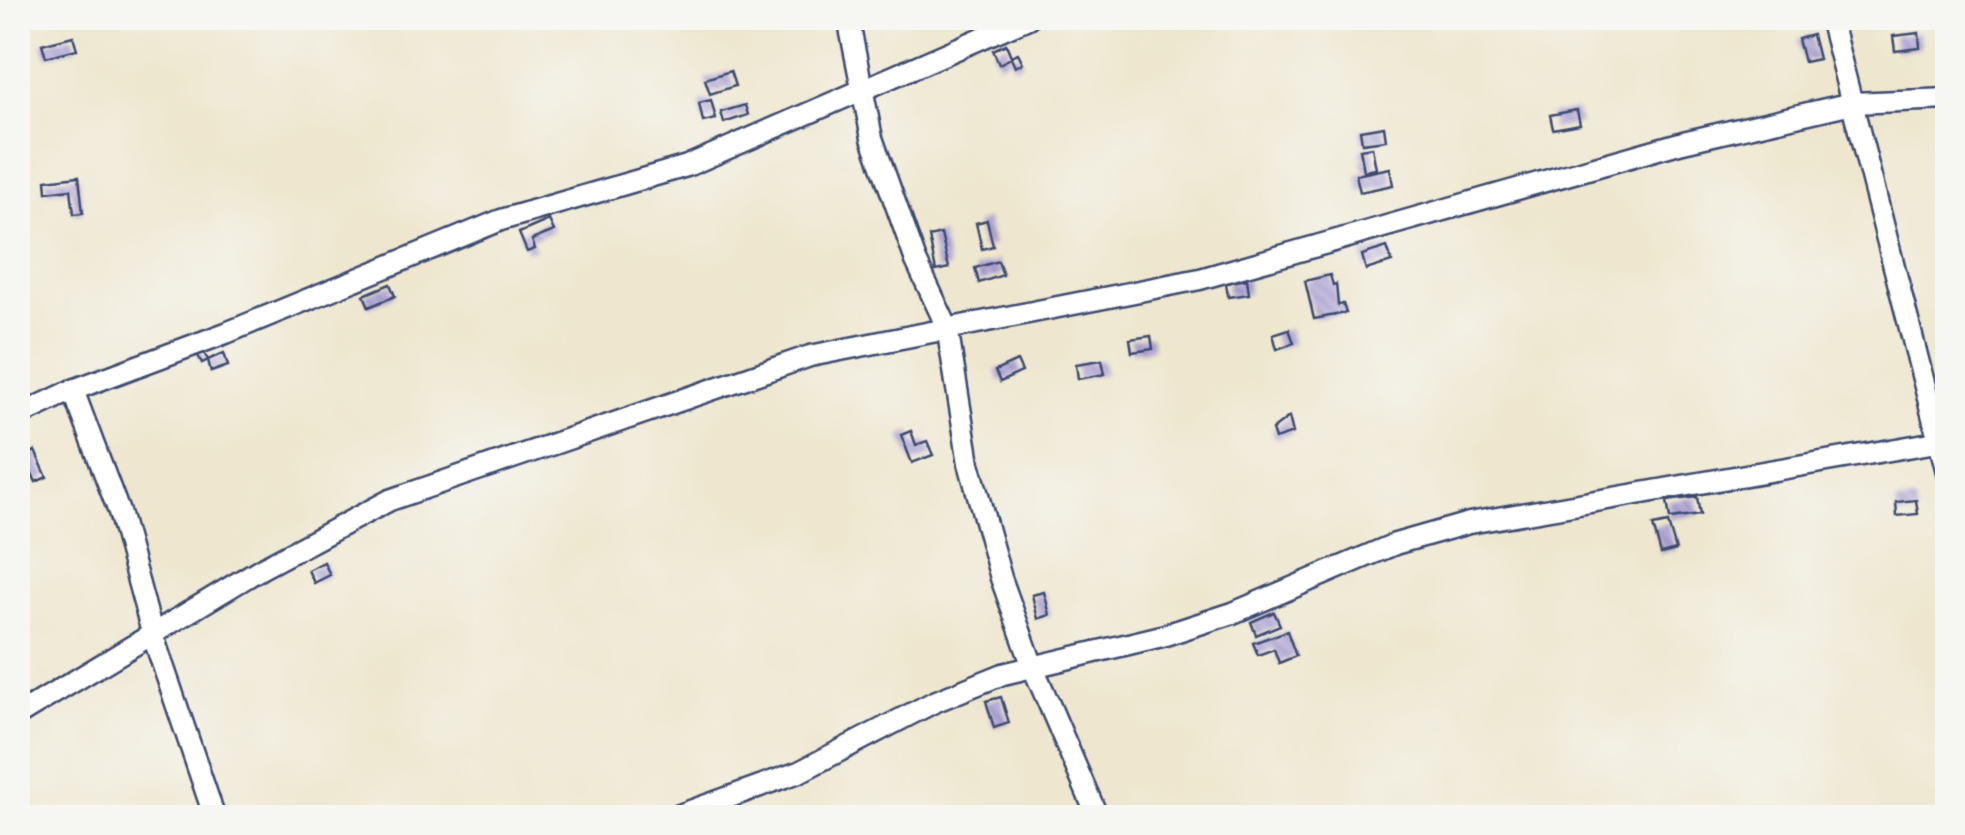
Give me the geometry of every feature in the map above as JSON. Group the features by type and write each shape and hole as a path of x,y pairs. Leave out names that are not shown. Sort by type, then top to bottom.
{"street":[{"path":"848,18 860,94 901,223 947,327 977,498 1032,667 1098,818"},
{"path":"18,416 73,390 226,333 501,220 687,166 1028,18"},
{"path":"1830,18 1943,442 1948,476"},
{"path":"18,715 262,568 390,500 810,356 1200,278 1684,142 1852,103 1948,100"},
{"path":"73,390 119,512 153,636 215,818"},
{"path":"670,818 800,772 934,702 1032,667 1233,614 1396,544 1470,522 1943,442"}],"building":[{"path":"1919,33 1920,48 1895,51 1893,36"},
{"path":"1812,35 1818,59 1804,62 1798,39"},
{"path":"73,36 77,49 46,57 42,44"},
{"path":"1006,44 1011,56 1018,53 1023,63 1015,67 1011,58 999,64 993,50"},
{"path":"730,71 735,86 710,94 705,79"},
{"path":"711,100 716,119 703,122 699,103"},
{"path":"745,105 748,115 724,123 721,112"},
{"path":"1577,110 1580,124 1553,129 1550,115"},
{"path":"1384,126 1386,140 1362,143 1360,130"},
{"path":"1372,147 1376,169 1364,171 1360,149"},
{"path":"1390,168 1393,185 1360,192 1356,175"},
{"path":"79,176 83,213 74,214 71,189 47,192 46,180"},
{"path":"549,220 554,231 532,240 535,249 527,252 519,233"},
{"path":"987,220 993,246 982,249 976,223"},
{"path":"941,234 949,268 936,271 929,237"},
{"path":"1387,247 1392,262 1366,270 1362,255"},
{"path":"998,261 1003,275 979,283 975,268"},
{"path":"1330,275 1333,285 1336,284 1338,305 1343,304 1346,313 1314,319 1305,281"},
{"path":"1247,279 1249,294 1228,297 1226,283"},
{"path":"390,284 395,296 369,307 364,295"},
{"path":"1289,329 1294,343 1277,349 1273,334"},
{"path":"1151,336 1153,349 1132,352 1130,339"},
{"path":"203,351 208,360 202,363 197,354"},
{"path":"224,353 228,366 211,372 208,360"},
{"path":"1102,360 1105,374 1078,379 1076,364"},
{"path":"1017,361 1022,372 1000,382 995,371"},
{"path":"1289,417 1293,433 1275,439 1272,430"},
{"path":"911,431 916,445 927,441 933,455 912,463 901,435"},
{"path":"35,451 47,477 36,482 30,469 21,473 18,466 18,459"},
{"path":"1697,497 1700,515 1670,519 1667,501"},
{"path":"1916,500 1918,514 1897,516 1896,502"},
{"path":"1668,523 1676,550 1661,554 1653,526"},
{"path":"324,562 330,575 314,583 308,570"},
{"path":"1044,592 1050,615 1038,619 1032,595"},
{"path":"1274,612 1280,625 1256,635 1251,622"},
{"path":"1287,631 1296,656 1279,663 1274,649 1258,655 1253,643"},
{"path":"1001,697 1009,723 994,728 986,701"}]}
